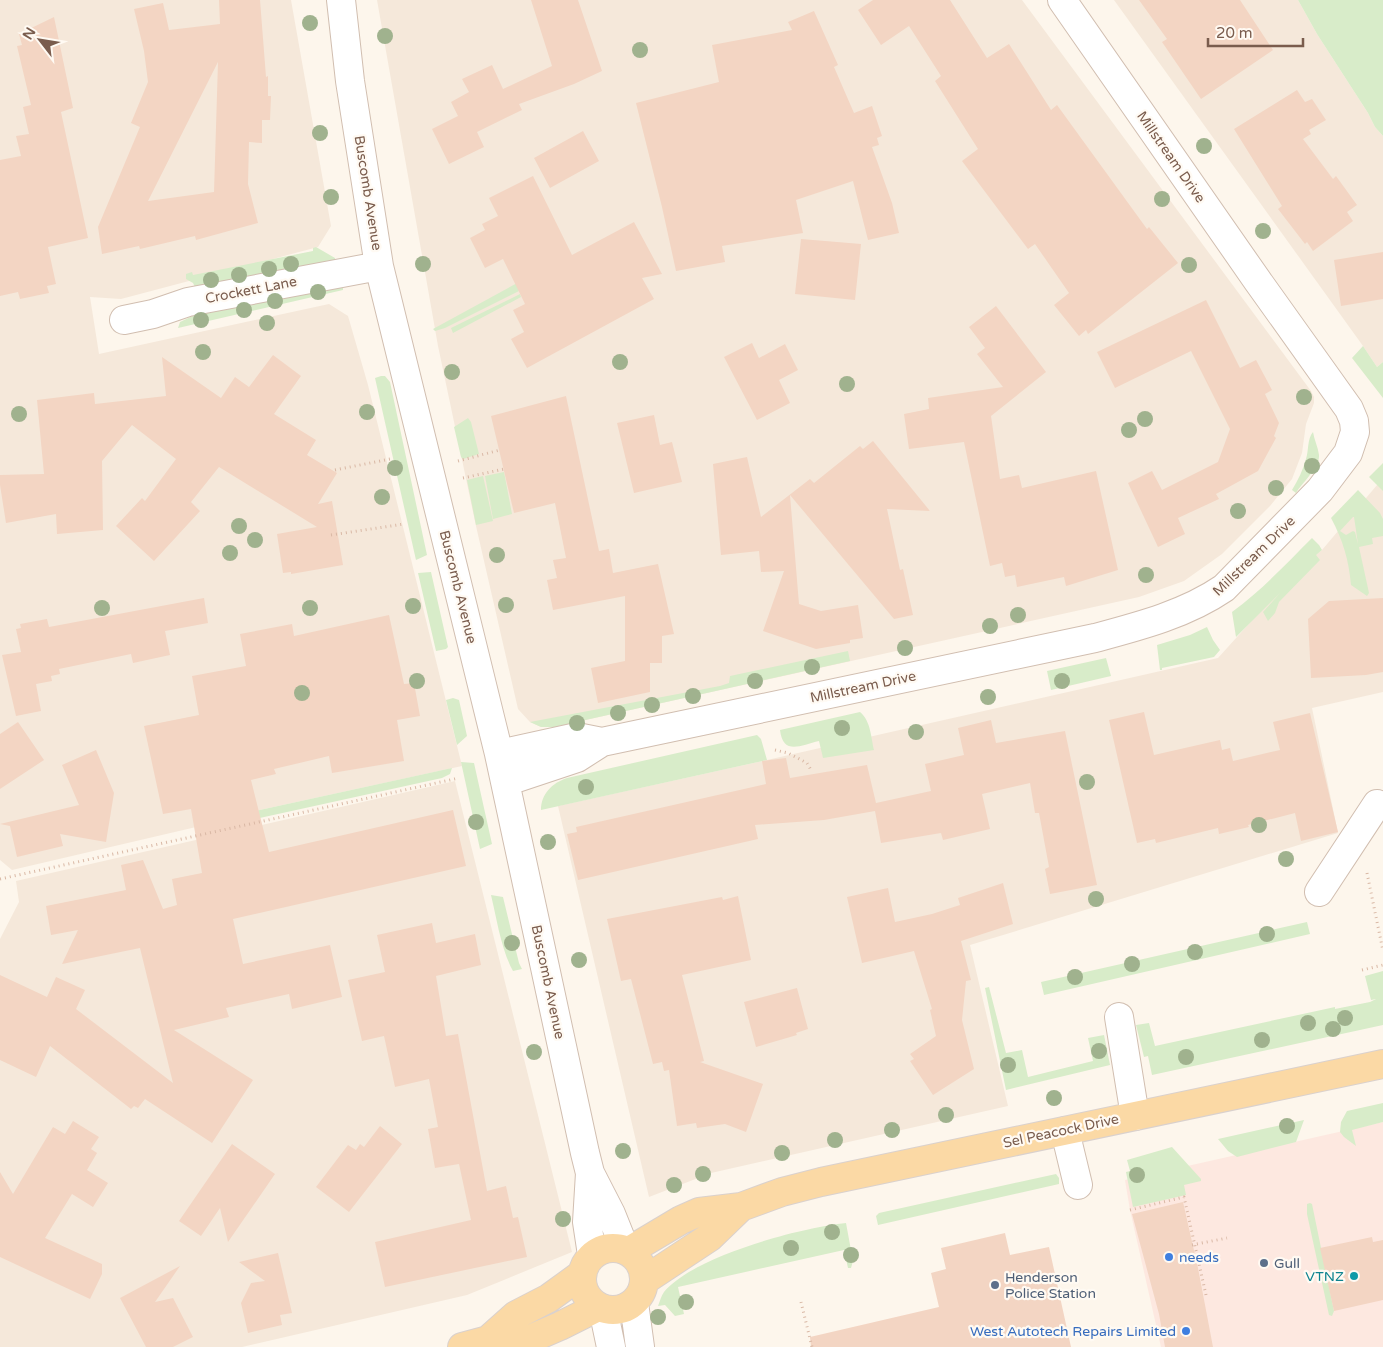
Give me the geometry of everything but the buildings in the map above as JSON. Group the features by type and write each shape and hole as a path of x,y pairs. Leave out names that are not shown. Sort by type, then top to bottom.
{"main road":[{"name":"Sel Peacock Drive","path":"627,1250 699,1212 741,1207 782,1192 820,1182 1383,1064"},
{"name":"Sel Peacock Drive","path":"640,1291 710,1237 741,1207"},
{"path":"488,1340 516,1315 549,1298 605,1248 613,1247 627,1250 636,1256 642,1264 640,1291 628,1307 617,1310 601,1308 590,1300 582,1285 587,1265"},
{"path":"462,1347 488,1340 523,1342 601,1308"}],"street":[{"name":"Buscomb Avenue","path":"341,0 350,81 380,266 500,754 590,1173 627,1250"},
{"name":"Millstream Drive","path":"505,782 578,758 602,742 1095,638 1139,626 1185,610 1224,588 1320,490 1348,453 1355,432 1350,409 1257,280 1062,0"},
{"name":"Crockett Lane","path":"124,320 153,314 188,302 380,266"},
{"name":"Millstream Drive","path":"500,754 577,737 602,742"},
{"path":"1319,892 1377,804"},
{"path":"1119,1016 1134,1116"},
{"path":"1065,1131 1078,1185"},
{"name":"Buscomb Avenue","path":"587,1265 590,1173"},
{"path":"640,1291 640,1347"},
{"path":"601,1308 611,1347"}],"path":[{"path":"458,460 500,450"},
{"path":"335,470 390,459"},
{"path":"462,478 504,469"},
{"path":"330,535 404,524"},
{"path":"775,750 788,753 808,763 811,770"},
{"path":"0,880 459,778"},
{"path":"1366,869 1383,951"},
{"path":"1362,970 1383,966"},
{"path":"1130,1210 1184,1197 1193,1245 1206,1295"},
{"path":"1193,1245 1227,1238"},
{"path":"801,1302 812,1347"}],"shaded area":[{"path":"0,0 291,0 331,226 318,247 121,299 90,297 99,354 329,304 348,316 368,385 462,766 209,821 209,824 12,870 0,860"},
{"path":"377,0 1022,0 1311,391 1314,403 1306,424 1302,453 1292,479 1270,506 1222,554 1184,581 1139,597 554,727 541,727 530,722 518,709 476,526 438,346"},
{"path":"1114,0 1298,0 1375,127 1383,136 1383,362 1377,367 1363,346"},
{"path":"1383,478 1383,692 1312,708 1338,833 970,945 1008,1106 711,1173 649,1197 558,806 1218,658 1301,566 1322,550"},
{"path":"455,781 572,1252 467,1295 242,1347 0,1347 0,939 19,902 16,881"},
{"path":"1383,1122 1383,1347 1161,1347 1125,1180"}],"green space":[{"path":"1298,0 1383,0 1383,136 1375,127"},
{"path":"316,247 335,258 335,262 195,287 193,283 186,279 186,274 192,272 193,275 313,251 313,248"},
{"path":"552,264 518,288 519,291 445,328 435,331 433,329"},
{"path":"343,286 343,290 178,328 180,322 203,311"},
{"path":"520,294 521,297 453,333 451,328"},
{"path":"1363,346 1377,367 1383,362 1383,398 1352,358"},
{"path":"385,376 390,382 427,555 416,560 375,378"},
{"path":"468,418 471,422 479,454 463,459 454,427"},
{"path":"1313,432 1319,460 1314,470 1296,493 1292,490 1307,456"},
{"path":"1383,463 1383,491 1369,477"},
{"path":"504,472 512,514 493,519 485,476"},
{"path":"483,476 493,521 476,525 467,480"},
{"path":"1358,490 1380,513 1383,519 1383,536 1372,538 1373,544 1359,547 1369,593 1367,596 1351,585 1345,551 1331,518","holes":["1354,517 1358,544 1355,532 1353,531 1346,535 1340,531"]},
{"path":"1312,538 1322,550 1316,555 1320,560 1279,602 1275,613 1268,621 1263,612 1280,593 1236,637 1232,612 1264,586"},
{"path":"431,572 448,647 436,651 418,573"},
{"path":"1207,627 1220,650 1214,657 1160,670 1157,645 1190,635"},
{"path":"848,651 850,661 554,727 541,727 530,722 720,686 729,683 730,676"},
{"path":"1106,658 1111,676 1051,690 1047,671"},
{"path":"453,698 459,700 467,736 457,745 446,700"},
{"path":"860,712 868,725 874,750 823,758 819,741 794,747 785,743 782,738 780,730"},
{"path":"757,735 761,739 767,760 541,810 543,799 548,790 567,778"},
{"path":"461,762 474,763 492,844 480,849"},
{"path":"452,768 450,774 442,778 210,829 209,821"},
{"path":"491,895 503,897 522,969 513,971 505,953"},
{"path":"1307,922 1310,934 1044,995 1041,982"},
{"path":"1383,971 1383,1025 1152,1075 1148,1056 1144,1057 1136,1025 1149,1023 1155,1046 1335,1007 1335,1009 1370,1002 1376,999 1371,1000 1365,976"},
{"path":"989,987 1006,1053 1022,1050 1028,1077 1093,1061 1088,1038 1104,1035 1110,1065 1006,1090 985,988"},
{"path":"1383,1103 1383,1122 1352,1130 1356,1146 1340,1132 1341,1122 1347,1111"},
{"path":"1304,1120 1296,1142 1237,1157 1228,1151 1218,1139"},
{"path":"1172,1147 1201,1181 1184,1185 1186,1195 1133,1207 1126,1172 1130,1171 1127,1160"},
{"path":"1056,1174 1059,1178 1059,1184 878,1225 876,1216 879,1213"},
{"path":"1307,1204 1312,1204 1334,1311 1332,1316 1329,1315 1307,1214"},
{"path":"846,1223 853,1261 851,1268 848,1268 844,1250 678,1287 684,1314 675,1316 665,1305 658,1306 664,1292 679,1279 698,1267 722,1256 802,1231"}],"place":[{"name":"needs","path":"1169,1257"},
{"name":"Gull","path":"1264,1263"},
{"name":"VTNZ","path":"1354,1276"},
{"name":"Henderson Police Station","path":"995,1285"},
{"name":"West Autotech Repairs Limited","path":"1186,1331"}]}
